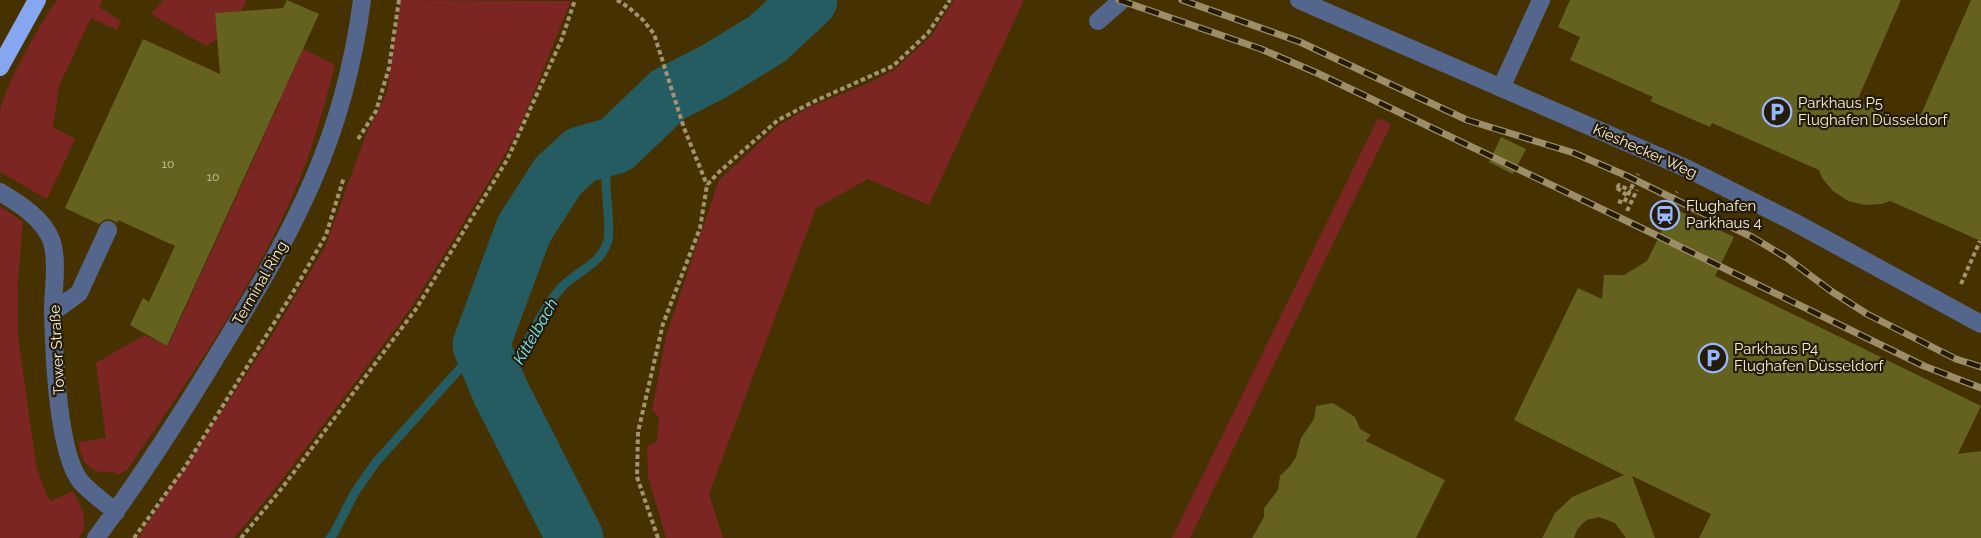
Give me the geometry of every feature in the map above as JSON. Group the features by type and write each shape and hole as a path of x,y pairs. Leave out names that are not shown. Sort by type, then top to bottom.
{"highway":[{"path":"0,67 37,0"}],"street":[{"name":"Terminal Ring","path":"96,538 181,414 286,238 314,179 335,120 349,72 362,0"},
{"path":"1098,21 1122,0"},
{"path":"1501,88 1540,0"},
{"name":"Kieshecker Weg","path":"1308,2 1648,152 1794,222 1981,324"},
{"name":"Tower Straße","path":"0,192 22,205 37,220 51,242 54,259 53,312 63,434 69,459 80,481 116,512"},
{"path":"53,312 79,293 108,230"}],"path":[{"path":"241,538 282,488 422,299 511,152 561,41 575,0"},
{"path":"617,0 643,20 654,34 684,128 707,185 700,228 663,324 638,432 637,477 658,538"},
{"path":"707,185 778,120 815,100 893,66 928,33 950,0"},
{"path":"1618,201 1624,203 1648,152"},
{"path":"1627,211 1636,192 1619,185 1616,190 1628,196"},
{"path":"1622,196 1631,201"},
{"path":"1951,307 1980,241"}],"shaded area":[{"path":"57,0 103,0 99,7 121,21 117,30 91,18 59,86 53,127 75,139 47,199 0,172 0,112 16,71"},
{"path":"164,0 247,0 241,11 215,13 217,39 206,46 151,14"},
{"path":"401,0 571,1 522,122 503,158 413,305 278,485 234,538 138,538 271,337 325,247 365,137 387,92"},
{"path":"954,0 1024,0 929,205 868,179 816,208 709,494 723,538 666,538 648,476 647,446 657,442 659,417 652,411 666,336 719,180 779,125 814,105 869,83 894,70 932,35"},
{"path":"303,49 335,65 305,166 268,246 225,323 127,470 118,475 93,469 83,458 79,442 106,438 96,363 144,335 168,346 265,134 263,125 268,126 280,102 275,99 283,81 288,83"},
{"path":"1378,118 1391,124 1190,538 1172,538"},
{"path":"0,206 23,222 18,281 18,336 36,465 46,494 51,501 73,491 82,509 84,521 83,532 79,538 0,538"}],"building":[{"path":"287,0 319,14 167,346 130,325 143,298 149,302 175,246 118,220 117,223 106,219 99,224 65,208 143,39 220,74 215,13 283,8"},
{"name":"Parkhaus P5 Flughafen Düsseldorf","path":"1570,0 1901,0 1857,101 1915,128 1971,0 1981,0 1981,241 1890,201 1865,205 1848,201 1833,191 1822,178 1819,170 1712,123 1710,127 1650,101 1653,97 1570,60 1580,37 1558,27"},
{"path":"1501,137 1526,149 1513,174 1489,162"},
{"name":"Parkhaus P4 Flughafen Düsseldorf","path":"1673,208 1734,237 1715,276 1981,406 1958,454 1981,451 1981,538 1699,538 1711,514 1632,476 1655,538 1626,538 1615,523 1599,517 1582,524 1574,538 1542,538 1555,513 1572,497 1624,475 1514,420 1578,288 1602,299 1604,275 1624,275 1647,261"},
{"path":"1333,403 1355,417 1360,429 1371,435 1366,441 1445,480 1416,538 1252,538 1264,517 1264,508 1278,490 1280,476 1296,457 1301,438 1314,419 1316,406"}],"waterway":[{"name":"Kittelbach","path":"575,538 501,393 481,345 524,229 558,176 581,155 616,145 668,95 713,72 767,39 809,0"},
{"name":"Kittelbach","path":"501,393 551,301 566,283 594,262 605,249 609,233 606,175 616,145"},
{"name":"Kittelbach","path":"330,538 355,492 376,462 481,345"}],"railway":[{"path":"1119,0 1261,49 1317,73 1924,366 1981,388"},
{"path":"1182,0 1300,42 1467,120 1574,153 1627,176 1752,237 1787,258 1831,291 1867,314 1956,359 1981,367"}],"place":[{"name":"Parkhaus P5 Flughafen Düsseldorf","path":"1777,112"},
{"name":"Flughafen Parkhaus 4","path":"1665,215"},
{"name":"Parkhaus P4 Flughafen Düsseldorf","path":"1713,358"}]}
